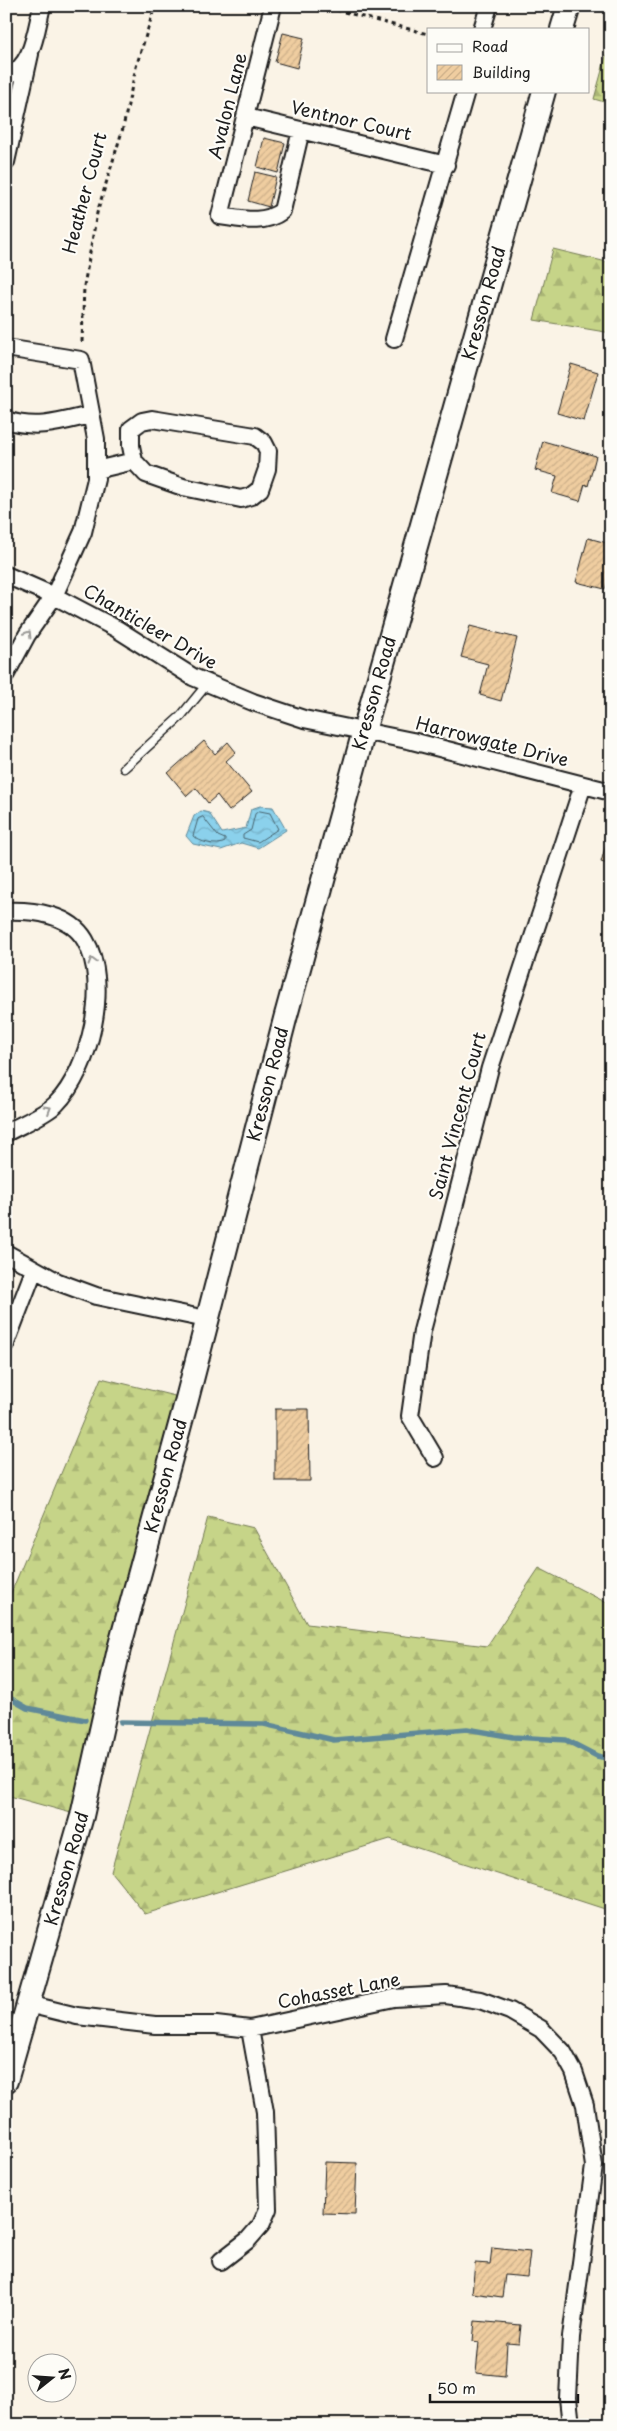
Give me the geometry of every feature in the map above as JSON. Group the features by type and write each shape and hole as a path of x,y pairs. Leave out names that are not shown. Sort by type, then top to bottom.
{"street":[{"path":"7,154 42,6"},
{"name":"Avalon Lane","path":"273,6 220,216 254,221 272,218 282,211 301,130"},
{"path":"482,28 489,6"},
{"path":"562,28 569,6"},
{"path":"6,76 21,67 30,54"},
{"path":"394,339 466,92"},
{"name":"Kresson Road","path":"6,2081 82,1816 120,1649 187,1399 206,1319 364,731 544,92"},
{"name":"Ventnor Court","path":"246,117 446,165"},
{"path":"6,348 81,360 96,439 96,479 83,532 54,596 27,635 6,674"},
{"path":"6,420 18,424 46,426 90,415"},
{"path":"152,420 256,436 264,443 268,451 267,469 260,489 251,496 241,499 183,487 146,474 134,461 131,446 131,429 142,421 152,420"},
{"path":"96,470 134,461"},
{"name":"Chanticleer Drive","path":"6,575 54,596 116,629 192,676 208,683 253,702 304,718 364,731"},
{"name":"Harrowgate Drive","path":"364,731 412,741 611,792"},
{"name":"Saint Vincent Court","path":"435,1458 410,1416 422,1331 490,1068 583,785"},
{"path":"6,911 27,910 52,916 74,927 85,940 93,963 98,994 90,1035 75,1077 55,1105 6,1134"},
{"path":"6,1253 58,1282 96,1296 206,1319"},
{"path":"6,1342 34,1270"},
{"name":"Cohasset Lane","path":"28,2004 77,2016 156,2025 216,2025 250,2029 394,1998 446,1995 480,2000 510,2011 541,2029 563,2052 574,2072 585,2105 594,2166 571,2337 568,2398 572,2425"},
{"path":"221,2261 248,2240 261,2225 268,2209 265,2112 250,2029"}],"lane":[{"path":"124,768 181,716 208,683"}],"path":[{"name":"Heather Court","path":"81,360 84,286 97,213 123,128 136,67 155,6"},
{"path":"321,6 427,34"}],"green space":[{"path":"611,38 611,104 594,99"},
{"path":"553,249 611,263 611,333 534,320"},
{"path":"101,1378 187,1399 82,1816 6,1795 6,1605"},
{"path":"208,1517 254,1528 307,1624 487,1646 539,1568 611,1605 611,1911 390,1839 145,1914 111,1872"}],"water":[{"path":"260,806 273,807 286,830 258,848 241,843 221,850 193,844 186,836 194,816 201,811 209,813 222,833 246,828 251,809"}],"building":[{"path":"283,33 304,38 297,68 275,62"},
{"path":"264,138 285,143 278,173 257,167"},
{"path":"255,172 276,177 269,207 248,201"},
{"path":"571,364 598,372 584,421 557,413"},
{"path":"543,441 596,456 588,486 585,484 580,501 552,493 557,476 535,470"},
{"path":"588,538 611,544 611,568 605,589 576,582"},
{"path":"470,626 517,638 501,701 480,695 488,664 461,657"},
{"path":"204,741 215,754 228,742 236,752 226,761 252,792 229,811 217,795 208,803 196,788 187,796 168,773"},
{"path":"608,838 611,839 611,865 601,862"},
{"path":"275,1409 309,1409 310,1481 275,1481"},
{"path":"325,2162 357,2163 355,2214 323,2213"},
{"path":"492,2248 530,2252 527,2277 505,2275 502,2297 472,2293 475,2263 490,2264"},
{"path":"475,2321 521,2325 519,2344 507,2343 505,2376 476,2373 479,2342 473,2341"}],"waterway":[{"path":"6,1696 27,1708 85,1720"},
{"path":"121,1722 264,1724 334,1740 467,1729 513,1737 566,1740 597,1756 611,1759"}]}
